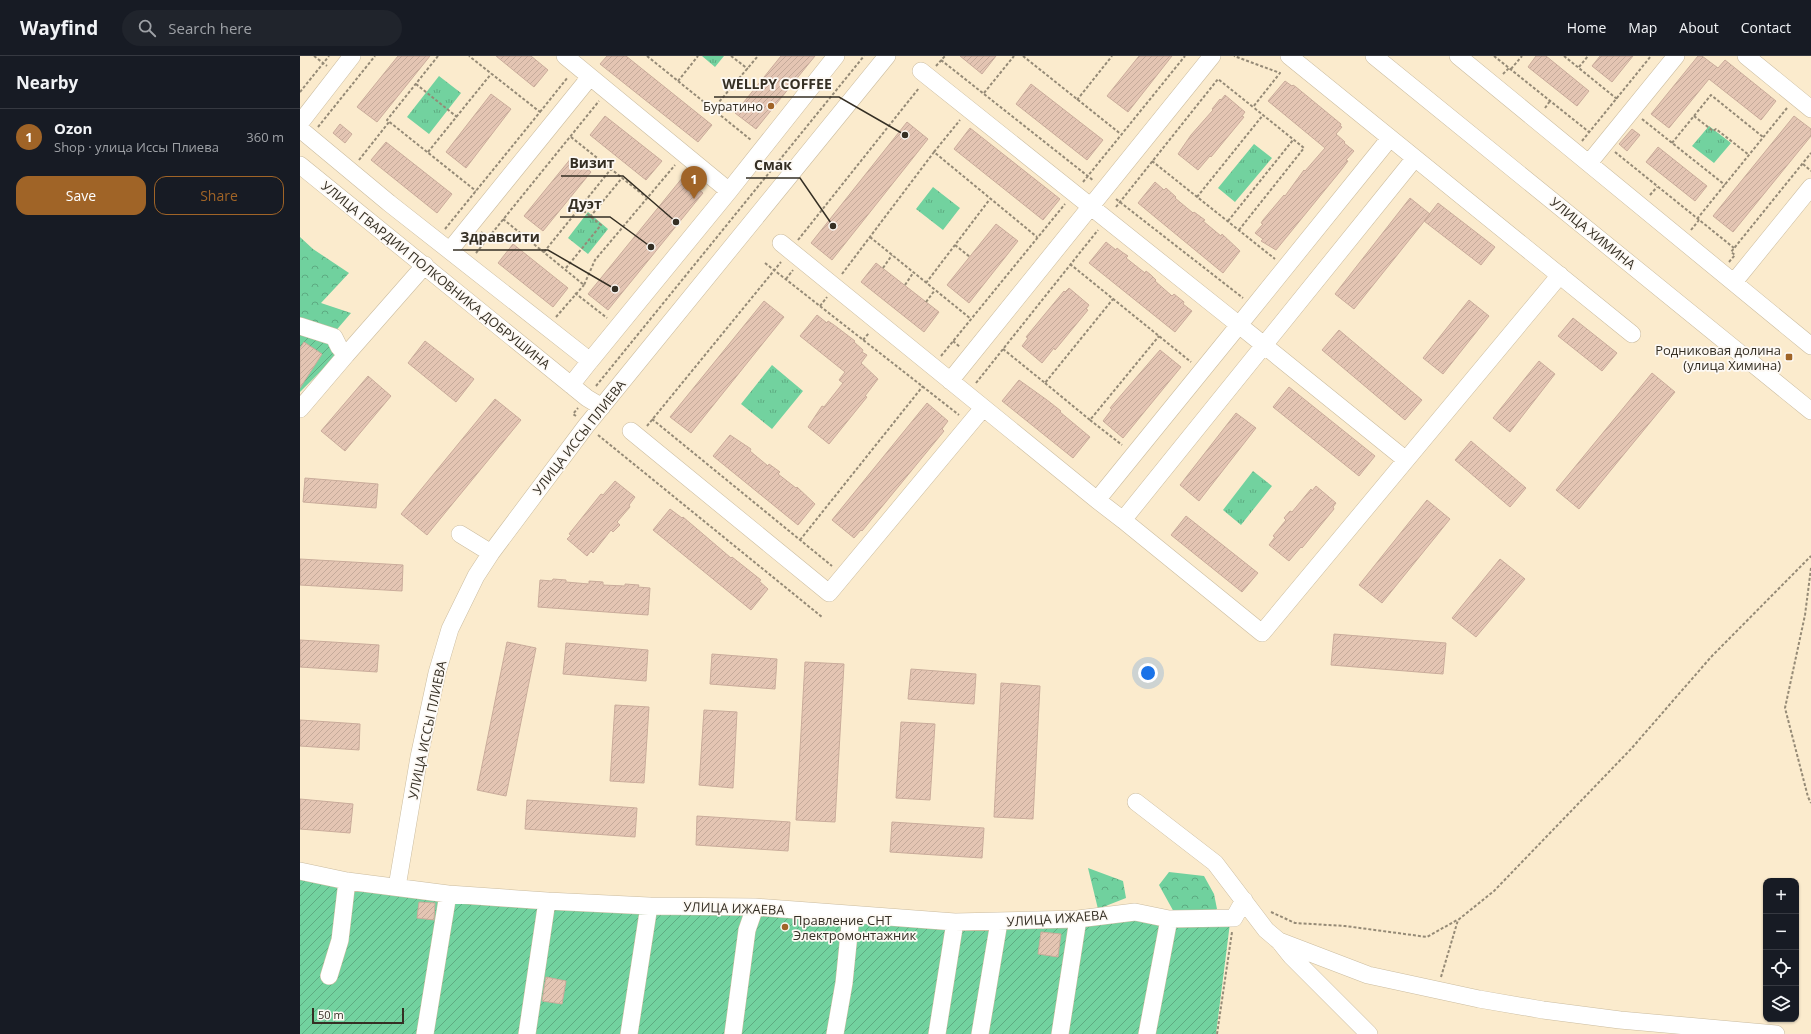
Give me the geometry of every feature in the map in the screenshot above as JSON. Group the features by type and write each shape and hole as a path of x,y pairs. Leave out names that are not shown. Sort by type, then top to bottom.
{"street":[{"path":"300,124 352,56"},
{"path":"571,385 729,191 836,56"},
{"name":"УЛИЦА ИССЫ ПЛИЕВА","path":"442,893 424,882 398,878 419,757 437,673 450,629 476,576 491,552 586,426 887,56"},
{"path":"950,381 1212,56"},
{"path":"1289,56 1632,334"},
{"name":"УЛИЦА ХИМИНА","path":"1374,56 1811,411"},
{"path":"1458,56 1811,346"},
{"path":"1594,167 1676,56"},
{"path":"1746,56 1811,109"},
{"path":"571,61 729,191"},
{"path":"921,71 1406,460"},
{"path":"444,245 590,77"},
{"name":"УЛИЦА ГВАРДИИ ПОЛКОВНИКА ДОБРУШИНА","path":"305,133 389,203 590,361"},
{"path":"1097,500 1390,138"},
{"path":"1122,520 1415,158"},
{"name":"УЛИЦА ГВАРДИИ ПОЛКОВНИКА ДОБРУШИНА","path":"300,165 571,385 584,401 602,408"},
{"path":"1728,277 1811,187"},
{"path":"373,224 389,203"},
{"path":"781,243 1262,633 1560,275"},
{"path":"300,409 425,265"},
{"path":"300,326 334,337 339,347 346,355"},
{"path":"631,431 829,593 983,408"},
{"path":"460,534 491,552"},
{"path":"1136,802 1215,864 1266,930 1279,941 1291,956 1369,1034"},
{"name":"УЛИЦА ИЖАЕВА","path":"300,871 347,882 442,893 547,901 649,906 755,907 955,922 1078,919 1135,912 1169,919 1234,918"},
{"path":"329,976 340,940 347,882"},
{"path":"425,1034 442,893"},
{"path":"1234,918 1244,900"},
{"path":"528,1034 547,901"},
{"path":"628,1034 649,906"},
{"path":"733,1034 747,930 755,907"},
{"path":"835,1034 844,983 851,915"},
{"path":"1060,1034 1078,919"},
{"path":"1147,1034 1169,919"},
{"path":"937,1034 955,922"},
{"path":"980,1034 999,922"},
{"path":"1279,941 1368,975 1439,991 1543,1010 1683,1026 1776,1034"}],"path":[{"path":"300,92 329,56"},
{"path":"305,133 375,56"},
{"path":"351,170 389,122 387,120 438,56"},
{"path":"469,56 540,112"},
{"path":"647,56 755,143"},
{"path":"652,60 654,56"},
{"path":"678,81 698,56"},
{"path":"731,56 748,69"},
{"path":"713,110 758,56"},
{"name":"УЛИЦА ИССЫ ПЛИЕВА","path":"584,401 864,56"},
{"path":"984,93 1014,56"},
{"path":"1023,56 1122,135"},
{"path":"1077,100 1112,56"},
{"path":"938,360 1185,56"},
{"path":"1234,56 1280,73"},
{"path":"1494,56 1589,132"},
{"path":"1511,69 1522,56"},
{"path":"1564,56 1617,99"},
{"path":"1578,68 1588,56"},
{"path":"1574,151 1651,56"},
{"path":"941,60 1254,306"},
{"path":"444,245 476,191 540,112 571,61"},
{"path":"428,153 491,74"},
{"path":"416,84 457,117"},
{"path":"468,264 607,91"},
{"path":"1672,143 1711,95 1763,137"},
{"path":"1697,219 1796,97"},
{"path":"1239,230 1304,148 1253,107"},
{"path":"1197,197 1263,115"},
{"path":"1637,115 1724,185"},
{"path":"1694,116 1713,131 1716,129 1749,155"},
{"path":"838,279 934,152 961,119"},
{"path":"389,122 476,191"},
{"path":"570,136 646,197"},
{"path":"1228,221 1294,139"},
{"path":"557,146 560,149"},
{"path":"934,152 990,200 1037,237"},
{"path":"1594,167 1614,152 1734,248"},
{"path":"1728,277 1735,255 1731,252 1811,153"},
{"path":"553,321 575,293 584,285 595,260 646,197 684,154"},
{"path":"1152,161 1285,267"},
{"path":"1802,164 1811,171"},
{"path":"544,252 611,169"},
{"path":"590,217 622,178"},
{"path":"520,192 523,195"},
{"path":"926,283 990,200"},
{"path":"565,269 601,225 580,208"},
{"path":"503,219 584,285"},
{"path":"870,237 971,319"},
{"path":"955,245 970,257"},
{"path":"883,268 892,255"},
{"path":"765,263 970,424"},
{"path":"1070,264 1202,370"},
{"path":"905,285 913,273"},
{"path":"926,302 935,290"},
{"path":"575,293 611,321"},
{"path":"1045,383 1113,299"},
{"path":"1090,420 1159,336"},
{"path":"1003,349 1134,455"},
{"path":"800,540 923,386"},
{"path":"584,401 573,414 586,426 822,617"},
{"path":"652,419 843,576"},
{"path":"1266,910 1295,923 1345,926 1427,937 1458,920 1494,891 1631,749 1711,657 1811,556"},
{"path":"1811,568 1805,615 1785,708 1811,803"},
{"path":"1217,1034 1234,918"},
{"path":"1439,991 1442,973 1458,920"}],"green space":[{"path":"702,56 724,56 715,67"},
{"path":"439,76 461,93 429,134 407,117"},
{"path":"1709,126 1731,143 1714,163 1692,146"},
{"path":"1254,144 1272,158 1235,202 1218,188"},
{"path":"933,187 960,208 943,230 916,209"},
{"path":"588,212 608,229 588,254 568,238"},
{"path":"300,237 313,249 349,273 321,303 351,313 333,334 300,324"},
{"path":"300,329 330,339 335,349 334,358 300,392"},
{"path":"772,365 803,391 772,429 741,404"},
{"path":"1253,471 1272,486 1241,525 1223,510"},
{"path":"1088,868 1123,881 1126,898 1098,909"},
{"path":"1169,872 1204,876 1214,894 1217,909 1209,917 1175,914 1159,885"},
{"path":"300,878 856,918 1139,918 1230,923 1216,1034 300,1034"}],"building":[{"path":"398,56 430,56 377,122 357,107"},
{"path":"496,56 531,56 548,70 534,87"},
{"path":"607,56 626,56 712,125 698,142 600,64"},
{"path":"781,56 815,56 756,129 735,113"},
{"path":"960,56 996,56 982,74"},
{"path":"1139,56 1172,56 1128,112 1107,96"},
{"path":"1536,56 1546,56 1589,91 1577,106 1528,67"},
{"path":"1600,56 1633,56 1612,82 1592,66"},
{"path":"1698,56 1702,56 1718,68 1725,60 1776,101 1761,120 1709,79 1669,128 1651,114"},
{"path":"1285,81 1296,87 1341,124 1340,126 1342,127 1336,134 1354,151 1346,160 1348,161 1342,169 1276,250 1261,241 1263,239 1255,233 1263,224 1261,223 1263,220 1284,195 1285,196 1304,170 1305,171 1325,148 1268,101"},
{"path":"1031,84 1103,140 1087,160 1016,104"},
{"path":"491,94 511,109 466,168 446,152"},
{"path":"1225,95 1245,112 1242,116 1244,117 1211,157 1210,156 1198,170 1178,154 1191,135 1213,110 1212,109 1220,99 1221,100"},
{"path":"605,116 662,161 646,180 590,135"},
{"path":"1794,116 1811,129 1811,136 1733,232 1713,216"},
{"path":"907,122 928,139 832,260 811,243"},
{"path":"340,124 352,134 345,143 333,133"},
{"path":"970,128 1060,199 1043,220 954,149"},
{"path":"1632,129 1640,135 1627,151 1619,144"},
{"path":"386,142 452,194 437,213 371,160"},
{"path":"1658,147 1707,186 1695,201 1646,162"},
{"path":"572,157 591,172 543,231 524,216"},
{"path":"683,177 703,193 608,310 588,294"},
{"path":"1155,182 1164,190 1166,188 1176,197 1175,198 1193,213 1194,212 1205,220 1203,221 1221,236 1222,234 1240,251 1223,273 1138,203"},
{"path":"1410,198 1430,214 1354,309 1335,294"},
{"path":"1438,203 1495,247 1481,265 1424,221"},
{"path":"996,224 1018,241 969,303 947,285"},
{"path":"1106,242 1116,250 1117,248 1128,256 1126,258 1145,273 1146,271 1151,275 1156,280 1155,281 1172,296 1174,294 1192,311 1175,332 1089,263"},
{"path":"513,244 568,288 553,307 498,263"},
{"path":"876,263 939,312 924,332 861,282"},
{"path":"1069,288 1089,305 1086,309 1088,310 1055,350 1054,348 1042,363 1022,346 1028,338 1026,337 1064,291 1065,292"},
{"path":"1469,300 1489,316 1443,374 1423,358"},
{"path":"764,301 784,317 691,433 670,417"},
{"path":"817,315 827,323 828,321 834,325 855,341 854,342 863,350 862,352 867,355 861,363 878,379 865,396 867,397 829,444 808,427 822,406 824,407 843,383 839,380 845,372 800,336"},
{"path":"1573,318 1617,353 1602,371 1558,336"},
{"path":"1339,330 1422,400 1405,420 1322,350"},
{"path":"425,341 474,379 456,402 408,363"},
{"path":"304,342 322,354 300,388 300,348"},
{"path":"1160,350 1181,367 1123,438 1103,421 1112,409 1110,408"},
{"path":"1539,361 1555,374 1510,432 1493,418"},
{"path":"1652,373 1675,392 1579,509 1556,490"},
{"path":"368,376 391,396 345,451 321,431"},
{"path":"1019,380 1061,411 1060,412 1090,437 1073,458 1002,401"},
{"path":"1289,387 1375,456 1359,476 1273,407"},
{"path":"495,399 521,420 427,535 401,514"},
{"path":"927,403 948,421 942,429 944,431 862,531 861,530 854,538 832,520"},
{"path":"1236,413 1256,428 1199,501 1180,485"},
{"path":"730,435 751,449 750,451 768,466 769,464 780,472 778,474 796,488 797,487 815,504 798,525 713,456"},
{"path":"1471,441 1526,488 1510,507 1455,460"},
{"path":"305,478 378,484 376,508 303,502"},
{"path":"615,481 635,497 629,505 630,507 617,522 620,525 613,532 611,530 593,553 591,551 587,556 567,539 571,535 569,534 601,494 603,495"},
{"path":"1316,486 1336,503 1333,507 1334,509 1302,548 1301,547 1289,561 1269,545 1275,537 1273,536 1286,520 1284,518 1290,511 1292,512 1311,489 1312,491"},
{"path":"1427,500 1450,519 1382,603 1359,585"},
{"path":"670,509 682,518 683,517 731,558 732,557 761,580 759,581 768,589 751,610 653,530"},
{"path":"1186,516 1258,573 1242,592 1171,535"},
{"path":"300,559 403,565 402,591 300,585"},
{"path":"1500,559 1525,579 1476,637 1452,618"},
{"path":"553,579 589,584 589,581 603,582 603,585 639,585 638,587 650,588 648,615 538,607 540,580 552,581"},
{"path":"1334,634 1446,643 1443,674 1331,665"},
{"path":"300,640 379,645 377,672 300,667"},
{"path":"507,642 536,648 506,796 477,790"},
{"path":"566,643 648,650 646,681 563,674"},
{"path":"712,654 777,659 775,689 710,684"},
{"path":"805,662 844,664 835,822 796,820"},
{"path":"911,669 976,674 974,704 908,699"},
{"path":"1001,683 1040,686 1033,819 994,817"},
{"path":"615,705 649,707 644,783 610,781"},
{"path":"704,710 737,712 733,788 699,785"},
{"path":"300,720 360,724 359,750 300,746"},
{"path":"901,722 935,724 930,800 896,798"},
{"path":"300,799 353,804 350,833 300,829"},
{"path":"527,800 637,808 635,837 525,829"},
{"path":"697,816 790,822 788,851 696,845"},
{"path":"892,822 984,828 982,858 890,852"},
{"path":"419,902 435,903 434,920 417,918"},
{"path":"1041,932 1061,934 1058,957 1038,954"},
{"path":"546,977 566,981 562,1004 542,1001"}],"place":[{"name":"Буратино","path":"771,106"},
{"name":"WELLPY COFFEE","path":"905,135"},
{"name":"Ozon","path":"694,199"},
{"name":"Визит","path":"676,222"},
{"name":"Смак","path":"833,226"},
{"name":"Дуэт","path":"651,247"},
{"name":"Здравсити","path":"615,289"},
{"name":"Родниковая долина (улица Химина)","path":"1789,357"},
{"name":"Правление СНТ Электромонтажник","path":"785,927"}]}
